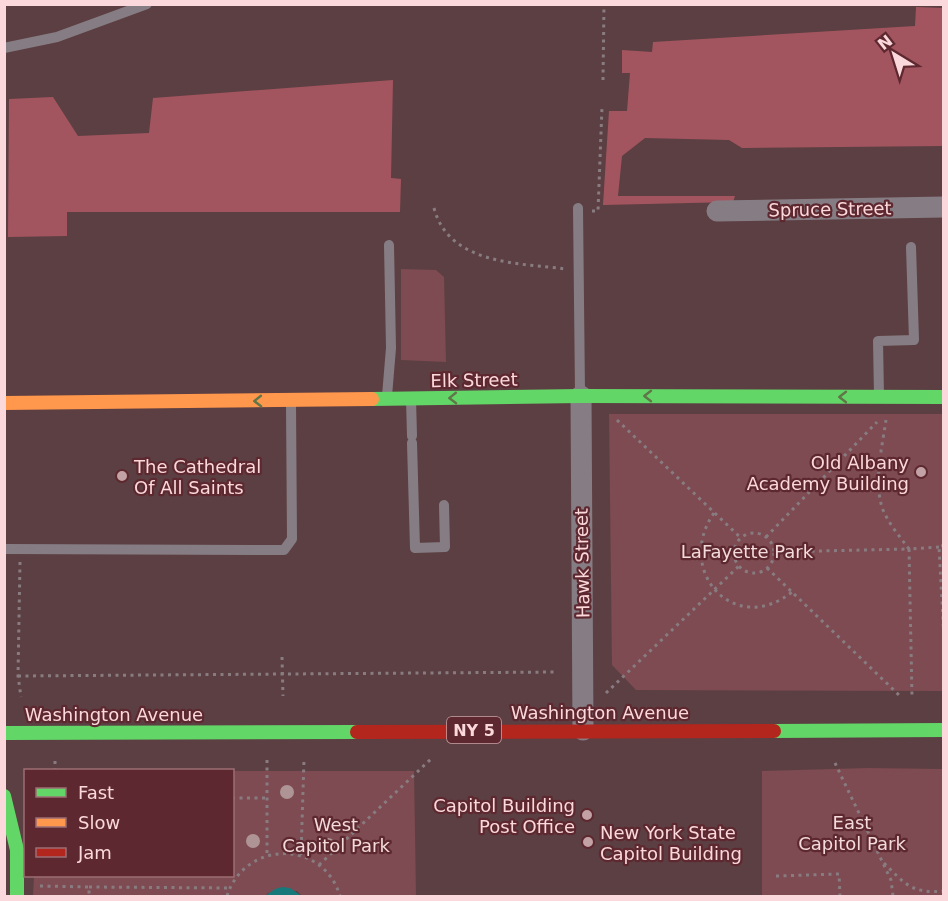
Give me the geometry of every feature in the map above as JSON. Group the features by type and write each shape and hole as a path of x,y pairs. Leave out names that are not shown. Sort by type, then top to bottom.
{"main road":[{"name":"Elk Street","path":"4,403 580,396 944,397"},
{"name":"Washington Avenue","path":"4,733 944,730"},
{"path":"4,796 16,850 17,897"}],"street":[{"name":"Spruce Street","path":"717,211 944,207"},
{"name":"Hawk Street","path":"580,396 583,730"}],"lane":[{"path":"4,48 57,37 147,4"},
{"path":"578,209 580,396"},
{"path":"387,399 391,348 389,245"},
{"path":"879,397 878,341 914,340 911,247"},
{"path":"411,399 415,548 445,547 444,505"},
{"path":"4,549 284,550 292,539 291,401"}],"path":[{"path":"603,80 604,4"},
{"path":"578,209 598,211 602,107"},
{"path":"434,208 446,235 460,247 492,260 579,271"},
{"path":"884,411 886,419 880,470 880,501 892,525 909,549 912,697"},
{"path":"609,412 741,538"},
{"path":"766,537 882,417"},
{"path":"714,513 706,524 701,542 705,576 714,590 723,598 753,608 767,607 792,592"},
{"path":"754,533 766,537 774,552 767,568 754,573 739,566 734,555 735,546 741,538 754,533"},
{"path":"774,552 909,549 941,546 944,639"},
{"path":"20,549 18,676 21,698"},
{"path":"606,693 739,566"},
{"path":"767,568 900,696"},
{"path":"282,657 283,696"},
{"path":"18,676 558,672"},
{"path":"319,865 432,758"},
{"path":"301,855 304,759"},
{"path":"267,760 267,855"},
{"path":"54,761 55,769"},
{"path":"835,763 891,880 893,897"},
{"path":"234,798 266,798"},
{"path":"227,897 230,888 245,868 267,855 280,853 301,855 319,865 331,877 340,897"},
{"path":"883,862 908,887 920,892 944,891"},
{"path":"776,876 839,874 840,897"},
{"path":"32,886 230,888"},
{"path":"89,887 89,897"}],"green space":[{"path":"401,269 436,270 444,277 446,362 401,360"},
{"name":"LaFayette Park","path":"609,414 943,414 943,691 636,690 612,665"},
{"name":"East Capitol Park","path":"868,768 943,769 943,896 762,896 762,771"},
{"name":"West Capitol Park","path":"234,771 414,771 416,896 302,896 297,891 268,893 265,896 33,896 34,877 234,877"}],"shaded area":[{"path":"916,7 943,8 943,146 742,148 729,140 645,138 622,156 618,196 735,196 733,202 603,205 609,111 627,111 630,73 622,73 622,50 652,52 653,42 915,26"},
{"path":"393,80 391,178 401,179 400,212 67,212 67,236 8,237 9,99 53,97 78,136 149,133 153,98"}],"water":[{"path":"282,887 290,888 302,896 265,896"}],"traffic: fast":[{"path":"372,399 581,396 944,397"},
{"path":"774,731 944,730"},
{"path":"4,733 357,732"},
{"path":"4,796 17,850 17,896"}],"traffic: slow":[{"path":"4,403 372,399"}],"traffic: jam":[{"path":"357,732 774,731"}],"place":[{"name":"Old Albany Academy Building","path":"921,472"},
{"name":"The Cathedral Of All Saints","path":"122,476"},
{"name":"Capitol Building Post Office","path":"587,815"},
{"name":"New York State Capitol Building","path":"588,842"}]}
